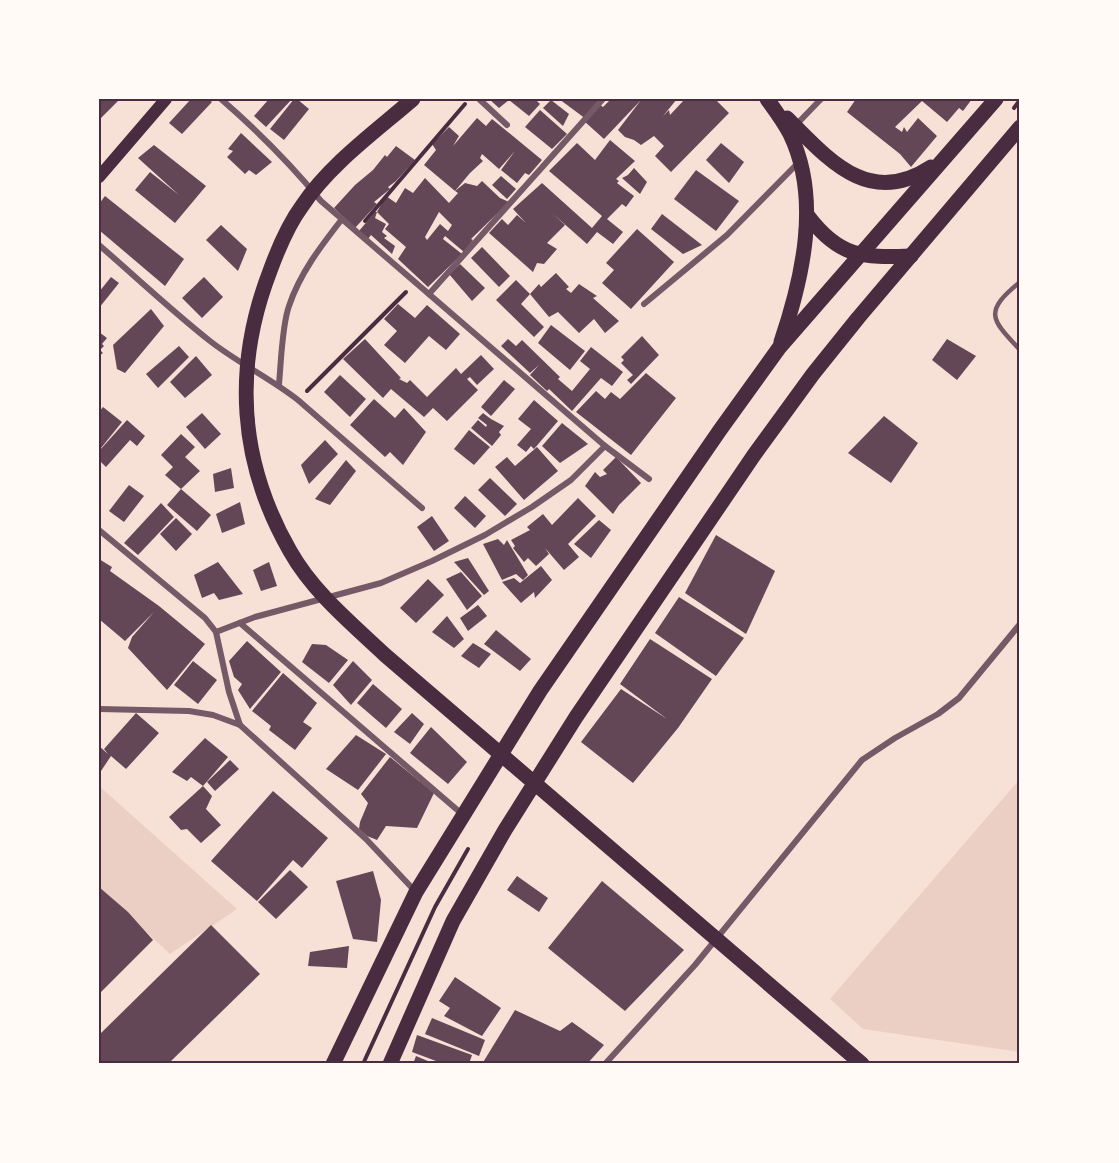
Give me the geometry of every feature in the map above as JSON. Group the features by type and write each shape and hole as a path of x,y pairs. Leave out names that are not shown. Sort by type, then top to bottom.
{"main road":[{"path":"99,177 166,99"},
{"path":"413,99 333,170 301,206 278,250 261,294 248,351 245,401 252,456 267,508 290,552 314,586 385,655 862,1064"},
{"path":"779,348 794,306 808,216 800,161 789,132 768,99 835,165 863,179 898,182 916,177 947,156"},
{"path":"333,1064 416,892 540,691 779,348 996,99"},
{"path":"390,1064 453,921 505,830 576,717 754,455 813,374 1020,127"},
{"path":"808,216 831,243 844,250 861,254 911,256"}],"street":[{"path":"221,99 291,164 321,201 605,446 649,479"},
{"path":"479,99 507,124"},
{"path":"429,294 603,99"},
{"path":"795,126 821,99"},
{"path":"644,304 727,235 800,161"},
{"path":"279,384 288,308 300,279 342,219"},
{"path":"99,245 210,342 279,384 422,508"},
{"path":"216,632 381,583 432,561 485,535 532,507 571,480 605,446"},
{"path":"99,530 204,618 216,632 229,692 240,725"},
{"path":"240,623 464,815"},
{"path":"605,1064 695,965 862,760 938,714 959,698 1020,624"},
{"path":"99,709 189,711 213,715 240,725 366,839 416,892"}],"lane":[{"path":"1020,282 996,304 994,315 998,327 1020,350"}],"path":[{"path":"356,231 470,99"},
{"path":"298,400 417,282"}],"shaded area":[{"path":"1020,779 1020,1052 863,1029 830,999"},
{"path":"99,786 237,909 170,954 99,888"}],"building":[{"path":"99,99 118,101 99,120"},
{"path":"191,99 208,99 212,102 182,134 169,123"},
{"path":"269,99 292,99 266,127 254,116"},
{"path":"294,99 309,109 284,140 270,129"},
{"path":"489,99 535,99 540,104 529,116 509,100 499,108"},
{"path":"559,99 602,99 599,104 603,107 611,99 677,99 663,116 669,110 670,115 685,99 715,99 729,113 671,172 655,156 664,146 654,136 641,145 625,137 618,130 641,100 604,139 584,121 586,119"},
{"path":"856,99 920,99 922,101 895,127 902,132 904,127 907,132 918,118 937,136 911,167 900,154 847,112"},
{"path":"924,99 972,99 963,111 959,108 947,122 922,101"},
{"path":"551,100 569,114 563,126 543,108"},
{"path":"540,110 567,134 552,149 525,127"},
{"path":"477,118 486,126 492,119 542,160 529,175 525,173 517,183 501,170 515,151 499,169 482,154 480,158 483,161 455,191 424,165 436,150 432,144 449,127 459,136 453,146"},
{"path":"241,133 272,162 256,175 249,170 245,174 227,157 233,151 228,149"},
{"path":"610,140 635,161 616,179 619,181 617,183 634,196 626,207 622,204 607,219 623,232 613,244 597,232 587,244 552,213 565,225 547,243 557,249 544,264 537,263 533,272 489,233 502,219 508,225 517,215 526,223 513,209 542,183 592,228 602,216 549,171 577,143 595,160"},
{"path":"721,143 744,162 729,183 706,160"},
{"path":"154,145 206,186 175,223 135,190 150,172 179,195 138,158"},
{"path":"396,146 415,160 388,187 390,189 374,202 377,204 355,228 334,208"},
{"path":"634,168 647,182 640,194 622,178"},
{"path":"696,170 739,201 716,231 674,199"},
{"path":"501,176 516,189 507,199 492,185"},
{"path":"425,178 449,203 458,193 455,191 465,183 477,186 482,181 500,198 509,202 471,239 473,240 464,252 445,236 443,239 462,254 428,287 398,259 406,247 385,229 389,224 377,212 386,196 396,203 405,188 413,193","holes":["439,212 452,225 448,231 440,224 427,240 425,237"]},
{"path":"105,196 184,259 165,286 99,230 99,204"},
{"path":"377,212 375,218 386,224 382,232 387,236 384,238 395,246 392,254 371,235 368,239 359,231"},
{"path":"662,214 702,245 683,254 651,229"},
{"path":"221,225 247,249 238,271 206,240"},
{"path":"637,229 674,262 631,309 602,283 614,270 606,263"},
{"path":"482,247 510,276 499,287 471,258"},
{"path":"460,264 485,288 472,301 449,274"},
{"path":"556,273 569,287 566,289 571,293 579,284 597,296 593,298 619,321 605,333 594,319 579,333 558,312 549,317 530,294 539,284 541,287"},
{"path":"111,277 119,283 99,308 99,292"},
{"path":"204,277 223,297 202,318 182,298"},
{"path":"516,280 530,294 521,304 544,327 534,337 496,300"},
{"path":"398,304 415,318 427,305 460,334 446,350 429,336 405,363 384,345 397,331 384,319"},
{"path":"151,309 164,326 125,373 117,369 113,345"},
{"path":"551,325 585,351 570,370 538,343"},
{"path":"99,332 107,338 100,350 103,353 99,356"},
{"path":"642,336 659,355 631,384 627,380 633,375 621,363 624,360 621,357"},
{"path":"365,339 401,378 399,379 407,383 410,380 427,397 456,368 461,374 481,355 494,369 477,385 470,377 467,379 478,390 447,421 433,408 424,417 391,389 383,398 343,359"},
{"path":"508,339 516,346 522,340 572,391 590,369 580,361 591,347 623,372 612,386 601,378 572,411 530,375 539,365 530,373 501,346"},
{"path":"947,339 976,356 957,380 932,360"},
{"path":"179,346 189,357 158,388 146,374"},
{"path":"196,356 212,375 185,398 170,382"},
{"path":"646,373 676,398 631,455 576,412 596,391 605,399 611,392 620,399"},
{"path":"340,375 366,399 350,417 324,392"},
{"path":"504,380 515,389 491,416 481,407"},
{"path":"374,399 395,418 404,408 426,432 403,465 390,452 385,457 350,425"},
{"path":"534,400 558,421 534,449 531,446 526,452 517,445 531,429 518,419"},
{"path":"103,407 122,422 101,448 99,446 99,412"},
{"path":"202,413 221,434 205,449 186,427"},
{"path":"483,413 504,426 499,432 501,435 492,446 471,428 478,420 486,427 487,425 478,418"},
{"path":"884,416 918,443 891,483 848,453"},
{"path":"127,420 145,436 137,446 130,440 106,467 99,460 99,451"},
{"path":"562,423 588,444 560,463 542,446"},
{"path":"469,430 490,447 474,465 454,449"},
{"path":"181,434 195,447 185,457 200,471 181,489 165,475 173,467 161,455"},
{"path":"325,440 338,454 309,484 301,465"},
{"path":"537,447 558,471 524,500 495,467 507,457 515,466"},
{"path":"616,457 641,483 613,514 585,486 595,472 600,477 607,474 603,470"},
{"path":"346,460 356,471 330,505 315,499"},
{"path":"231,468 234,488 215,492 213,474"},
{"path":"490,478 517,504 505,516 478,490"},
{"path":"129,485 144,496 124,522 109,511"},
{"path":"181,489 211,515 197,531 167,505"},
{"path":"465,496 486,516 475,528 454,508"},
{"path":"578,498 596,516 568,544 579,557 564,570 545,548 549,554 536,566 528,558 524,562 513,548 515,546 511,540 530,530 527,527 543,514 552,525"},
{"path":"240,502 245,524 222,533 216,514"},
{"path":"161,503 174,517 138,555 124,543"},
{"path":"432,516 449,541 434,551 417,527"},
{"path":"176,518 192,534 176,551 160,534"},
{"path":"599,520 611,530 591,558 574,544"},
{"path":"716,535 775,571 746,634 685,593"},
{"path":"498,539 504,545 507,540 528,575 523,580 516,574 502,580 483,544"},
{"path":"468,558 489,591 484,595 454,562"},
{"path":"99,559 112,567 110,571 159,606 205,644 167,690 128,648 132,637 154,612 125,641 99,619"},
{"path":"218,562 243,594 219,600 214,593 202,598 194,575"},
{"path":"269,562 277,586 261,591 253,570"},
{"path":"541,566 552,580 535,598 534,592 521,603 502,582 514,578 520,583"},
{"path":"461,572 482,596 467,610 446,579"},
{"path":"428,579 444,595 416,623 400,608"},
{"path":"679,597 744,638 716,676 655,633"},
{"path":"478,605 487,616 468,631 460,618"},
{"path":"447,616 464,639 454,648 432,632"},
{"path":"496,630 531,659 520,671 484,644"},
{"path":"650,639 712,679 678,728 633,783 581,742 621,689 667,719 620,684"},
{"path":"247,641 281,672 250,709 238,690 242,684 234,677 229,661"},
{"path":"473,643 491,654 479,668 461,656"},
{"path":"312,644 326,645 348,660 329,683 302,662"},
{"path":"193,661 217,680 198,704 174,685"},
{"path":"353,661 372,680 351,705 333,685"},
{"path":"283,673 317,703 303,722 312,728 295,750 269,730 271,726 252,711"},
{"path":"373,684 402,709 386,728 357,703"},
{"path":"136,713 159,733 126,769 111,756 99,774 99,746 108,754 104,749"},
{"path":"412,713 424,724 410,744 394,732"},
{"path":"431,727 467,762 448,784 410,753"},
{"path":"356,735 386,754 358,790 326,769"},
{"path":"205,738 228,757 203,786 191,777 187,781 172,772"},
{"path":"390,757 434,793 417,828 386,826 377,840 367,836 359,829 368,803 361,794"},
{"path":"230,760 239,769 215,791 207,782"},
{"path":"203,786 212,796 206,809 221,825 201,843 187,829 181,830 169,817"},
{"path":"273,791 328,838 302,868 293,860 257,901 211,861"},
{"path":"290,870 308,887 276,919 258,902"},
{"path":"373,871 381,900 377,942 353,939 336,881"},
{"path":"517,876 548,898 539,912 507,890"},
{"path":"602,881 684,950 625,1011 548,948"},
{"path":"99,887 128,912 153,940 99,994"},
{"path":"211,925 260,974 168,1064 99,1064 99,1035"},
{"path":"349,946 347,968 308,966 310,952"},
{"path":"455,977 501,1008 482,1036 444,1016 450,1008 439,1001"},
{"path":"515,1010 560,1031 572,1022 604,1045 587,1064 482,1064"},
{"path":"432,1018 485,1040 479,1056 425,1034"},
{"path":"417,1035 472,1055 469,1064 444,1064 412,1052"},
{"path":"416,1056 435,1064 413,1064"}]}
